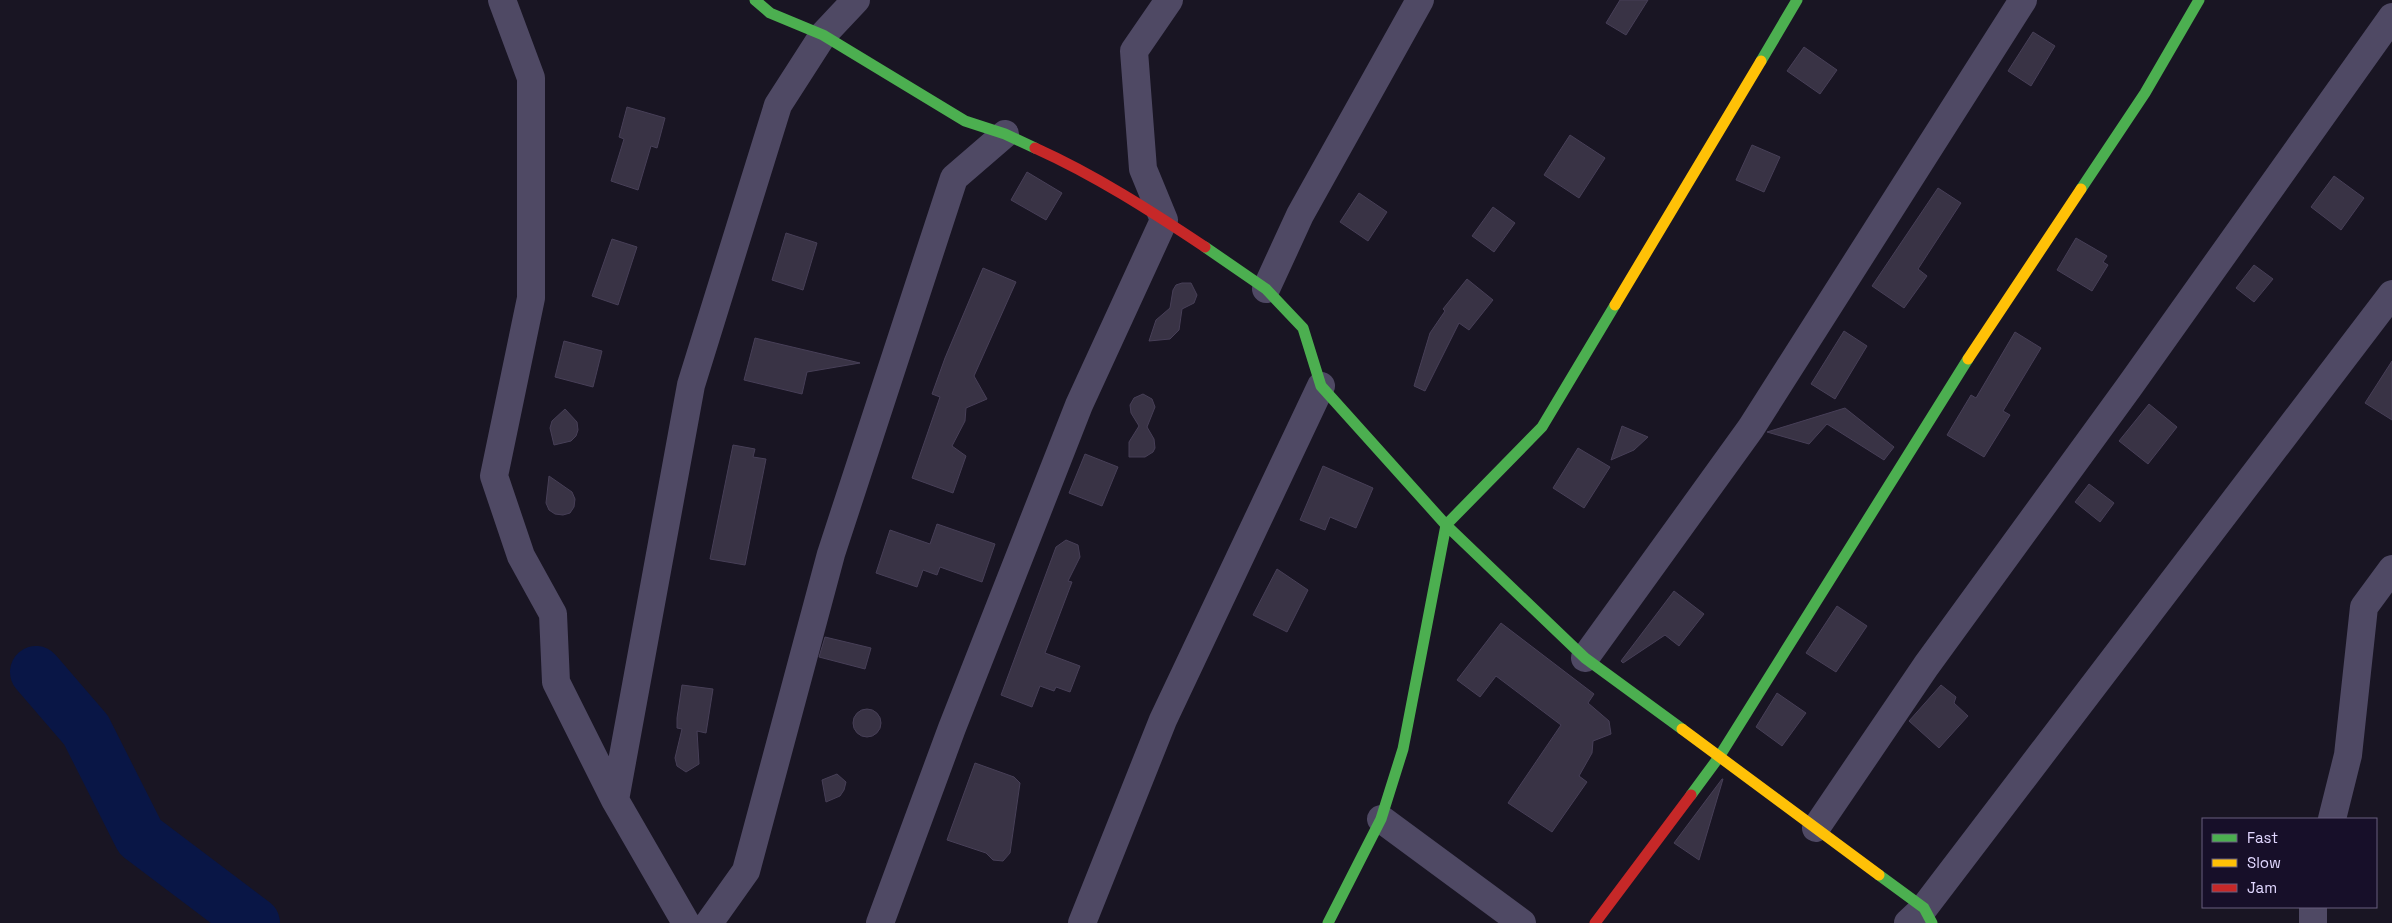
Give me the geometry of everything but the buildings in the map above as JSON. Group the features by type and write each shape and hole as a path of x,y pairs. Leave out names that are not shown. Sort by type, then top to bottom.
{"street":[{"path":"502,0 531,78 531,298 494,476 522,556 553,614 556,682 615,800 686,923"},
{"path":"755,0 770,13 823,35 965,121 1005,134 1066,162 1164,220 1266,289 1303,328 1321,386 1446,525 1585,658 1816,828 1921,918 2392,294"},
{"path":"615,800 691,385 778,105 823,35 856,0"},
{"path":"880,923 956,718 1079,405 1164,220 1143,169 1134,51 1169,0"},
{"path":"1266,289 1300,215 1420,0"},
{"path":"1328,923 1381,819 1403,749 1446,525 1542,427 1797,0"},
{"path":"1585,658 1752,428 2024,0"},
{"path":"1595,923 1719,757 1948,390 2145,93 2199,0"},
{"path":"1816,828 1926,666 2129,387 2392,17"},
{"path":"709,923 746,871 831,554 954,178 1005,134"},
{"path":"1082,923 1163,720 1321,386"},
{"path":"2332,818 2348,755 2364,607 2392,569"},
{"path":"1381,819 1522,923"},
{"path":"2313,908 2313,923"}],"waterway":[{"path":"36,672 86,730 140,837 254,923"}],"traffic: fast":[{"path":"755,0 770,13 823,35 965,121 1005,134 1035,148"},
{"path":"1761,61 1797,0"},
{"path":"2081,189 2145,93 2199,0"},
{"path":"1205,247 1266,289 1303,328 1321,386 1446,525 1585,658 1682,729"},
{"path":"1328,923 1381,819 1403,749 1446,525 1542,427 1615,305"},
{"path":"1691,795 1719,757 1968,359"},
{"path":"1879,875 1924,908 1932,923"}],"traffic: slow":[{"path":"1615,305 1761,61"},
{"path":"1968,359 2081,189"},
{"path":"1682,729 1879,875"}],"traffic: jam":[{"path":"1035,148 1101,182 1205,247"},
{"path":"1595,923 1691,795"}]}
